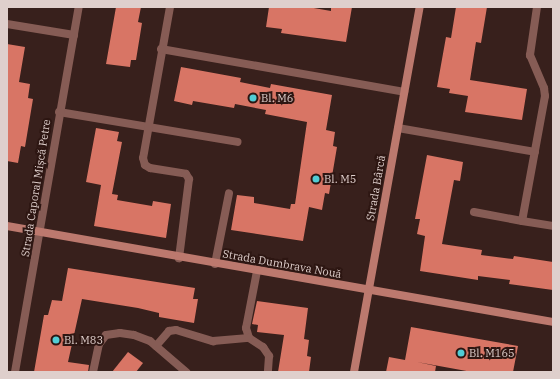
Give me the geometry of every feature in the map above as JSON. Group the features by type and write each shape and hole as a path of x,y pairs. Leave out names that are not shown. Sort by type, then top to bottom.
{"street":[{"name":"Strada Caporal Mișcă Petre","path":"15,372 40,232 59,112 79,7"},
{"path":"170,7 147,127 143,158 145,165 186,174 189,179 179,258"},
{"name":"Strada Bârcă","path":"354,372 420,7"},
{"path":"522,221 545,96 544,88 530,55 537,7"},
{"path":"7,24 74,35"},
{"path":"162,49 404,92"},
{"path":"59,112 238,142"},
{"path":"398,128 535,152"},
{"path":"215,264 229,193"},
{"path":"474,212 553,226"},
{"name":"Strada Dumbrava Nouă","path":"7,226 179,258 553,322"},
{"path":"249,338 246,328 257,271"},
{"path":"156,346 169,331 176,330 213,341 249,338 263,347 270,356 268,372"},
{"path":"93,372 99,344 106,335 134,335 156,346 186,372"}],"building":[{"path":"116,7 141,7 138,22 142,23 136,60 131,60 130,67 106,64"},
{"path":"269,7 308,7 331,11 331,7 352,7 346,42 281,33 282,29 266,27"},
{"path":"456,7 487,7 481,43 476,42 470,80 527,89 522,120 465,112 468,96 449,93 450,89 437,87 446,37 451,38"},
{"path":"7,44 25,47 19,82 30,84 28,98 33,99 25,147 21,146 18,163 7,161"},
{"path":"181,67 241,78 240,82 270,88 271,84 332,95 326,130 335,132 333,146 337,147 329,194 325,193 322,210 309,207 303,241 231,230 237,195 254,197 254,203 290,209 291,204 295,204 307,122 265,114 266,110 235,104 234,108 193,101 192,105 174,101"},
{"path":"96,128 119,132 117,141 122,142 112,194 118,195 117,200 152,206 153,201 171,204 166,238 94,226 101,185 86,182"},
{"path":"427,155 463,162 460,181 454,180 442,244 482,250 481,255 513,259 514,256 553,262 553,290 509,284 510,280 478,276 478,280 420,271 425,236 417,234 420,219 415,219"},
{"name":"Bl. M83","path":"68,268 195,288 193,299 198,299 194,323 159,317 159,313 138,308 82,299 68,362 89,365 88,372 34,372 44,315 48,315 52,300 62,301"},
{"path":"257,301 308,308 304,339 309,340 307,356 311,357 309,372 278,372 284,335 257,332 258,325 252,324"},
{"name":"Bl. M165","path":"411,327 518,346 513,372 472,372 417,362 436,366 435,372 386,372 389,357 405,360"},
{"path":"128,352 143,363 136,372 112,372"}],"place":[{"name":"Bl. M6","path":"253,98"},
{"name":"Bl. M5","path":"316,179"},
{"name":"Bl. M83","path":"56,340"},
{"name":"Bl. M165","path":"461,353"}]}
